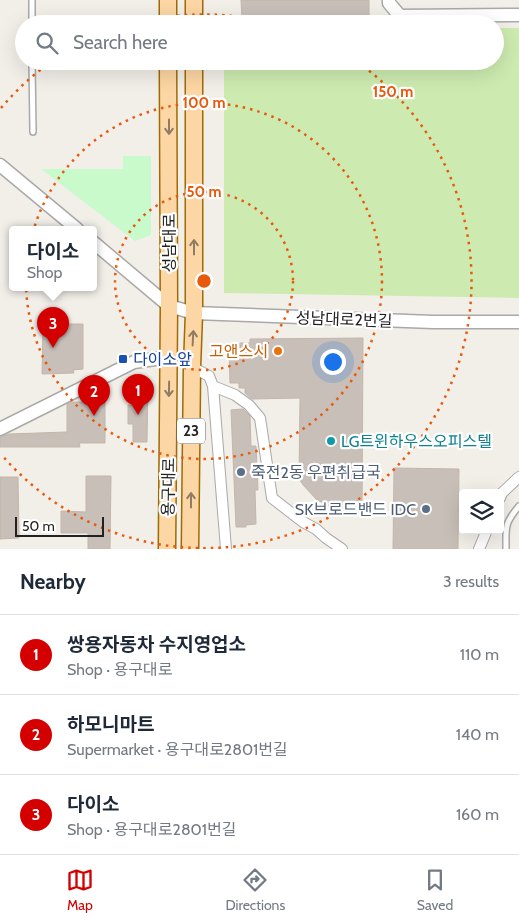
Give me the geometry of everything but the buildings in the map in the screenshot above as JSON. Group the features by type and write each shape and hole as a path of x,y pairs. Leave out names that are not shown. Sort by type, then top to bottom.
{"main road":[{"path":"168,0 168,15"},
{"path":"194,0 194,15"},
{"name":"성남대로","path":"168,70 169,306"},
{"name":"성남대로","path":"194,70 194,313"},
{"name":"용구대로","path":"167,549 169,306"},
{"name":"용구대로","path":"190,549 194,313"}],"street":[{"path":"389,0 389,3 399,15"},
{"path":"504,15 519,15"},
{"path":"0,165 74,226"},
{"path":"97,245 169,306"},
{"name":"성남대로2번길","path":"169,306 194,313 433,322 519,322"},
{"path":"0,428 134,362 169,357"},
{"path":"192,367 209,376 213,386 226,549"},
{"path":"213,386 235,395 249,404 260,418 272,498 342,549"},
{"path":"504,491 519,477"},
{"path":"479,549 485,534"}],"lane":[{"path":"32,0 32,15"},
{"path":"32,70 33,132"},
{"path":"506,549 506,525 519,506"}],"green space":[{"path":"504,28 519,28 519,298 224,293 224,70 504,70"},
{"path":"123,156 151,156 151,235 135,241 41,169 123,169"}],"place":[{"name":"다이소","path":"53,348"},
{"name":"고앤스시","path":"278,351"},
{"name":"다이소앞","path":"123,359"},
{"name":"쌍용자동차 수지영업소","path":"138,415"},
{"name":"하모니마트","path":"94,416"},
{"name":"LG트윈하우스오피스텔","path":"331,441"},
{"name":"죽전2동 우편취급국","path":"241,472"},
{"name":"SK브로드밴드 IDC","path":"426,509"}]}
